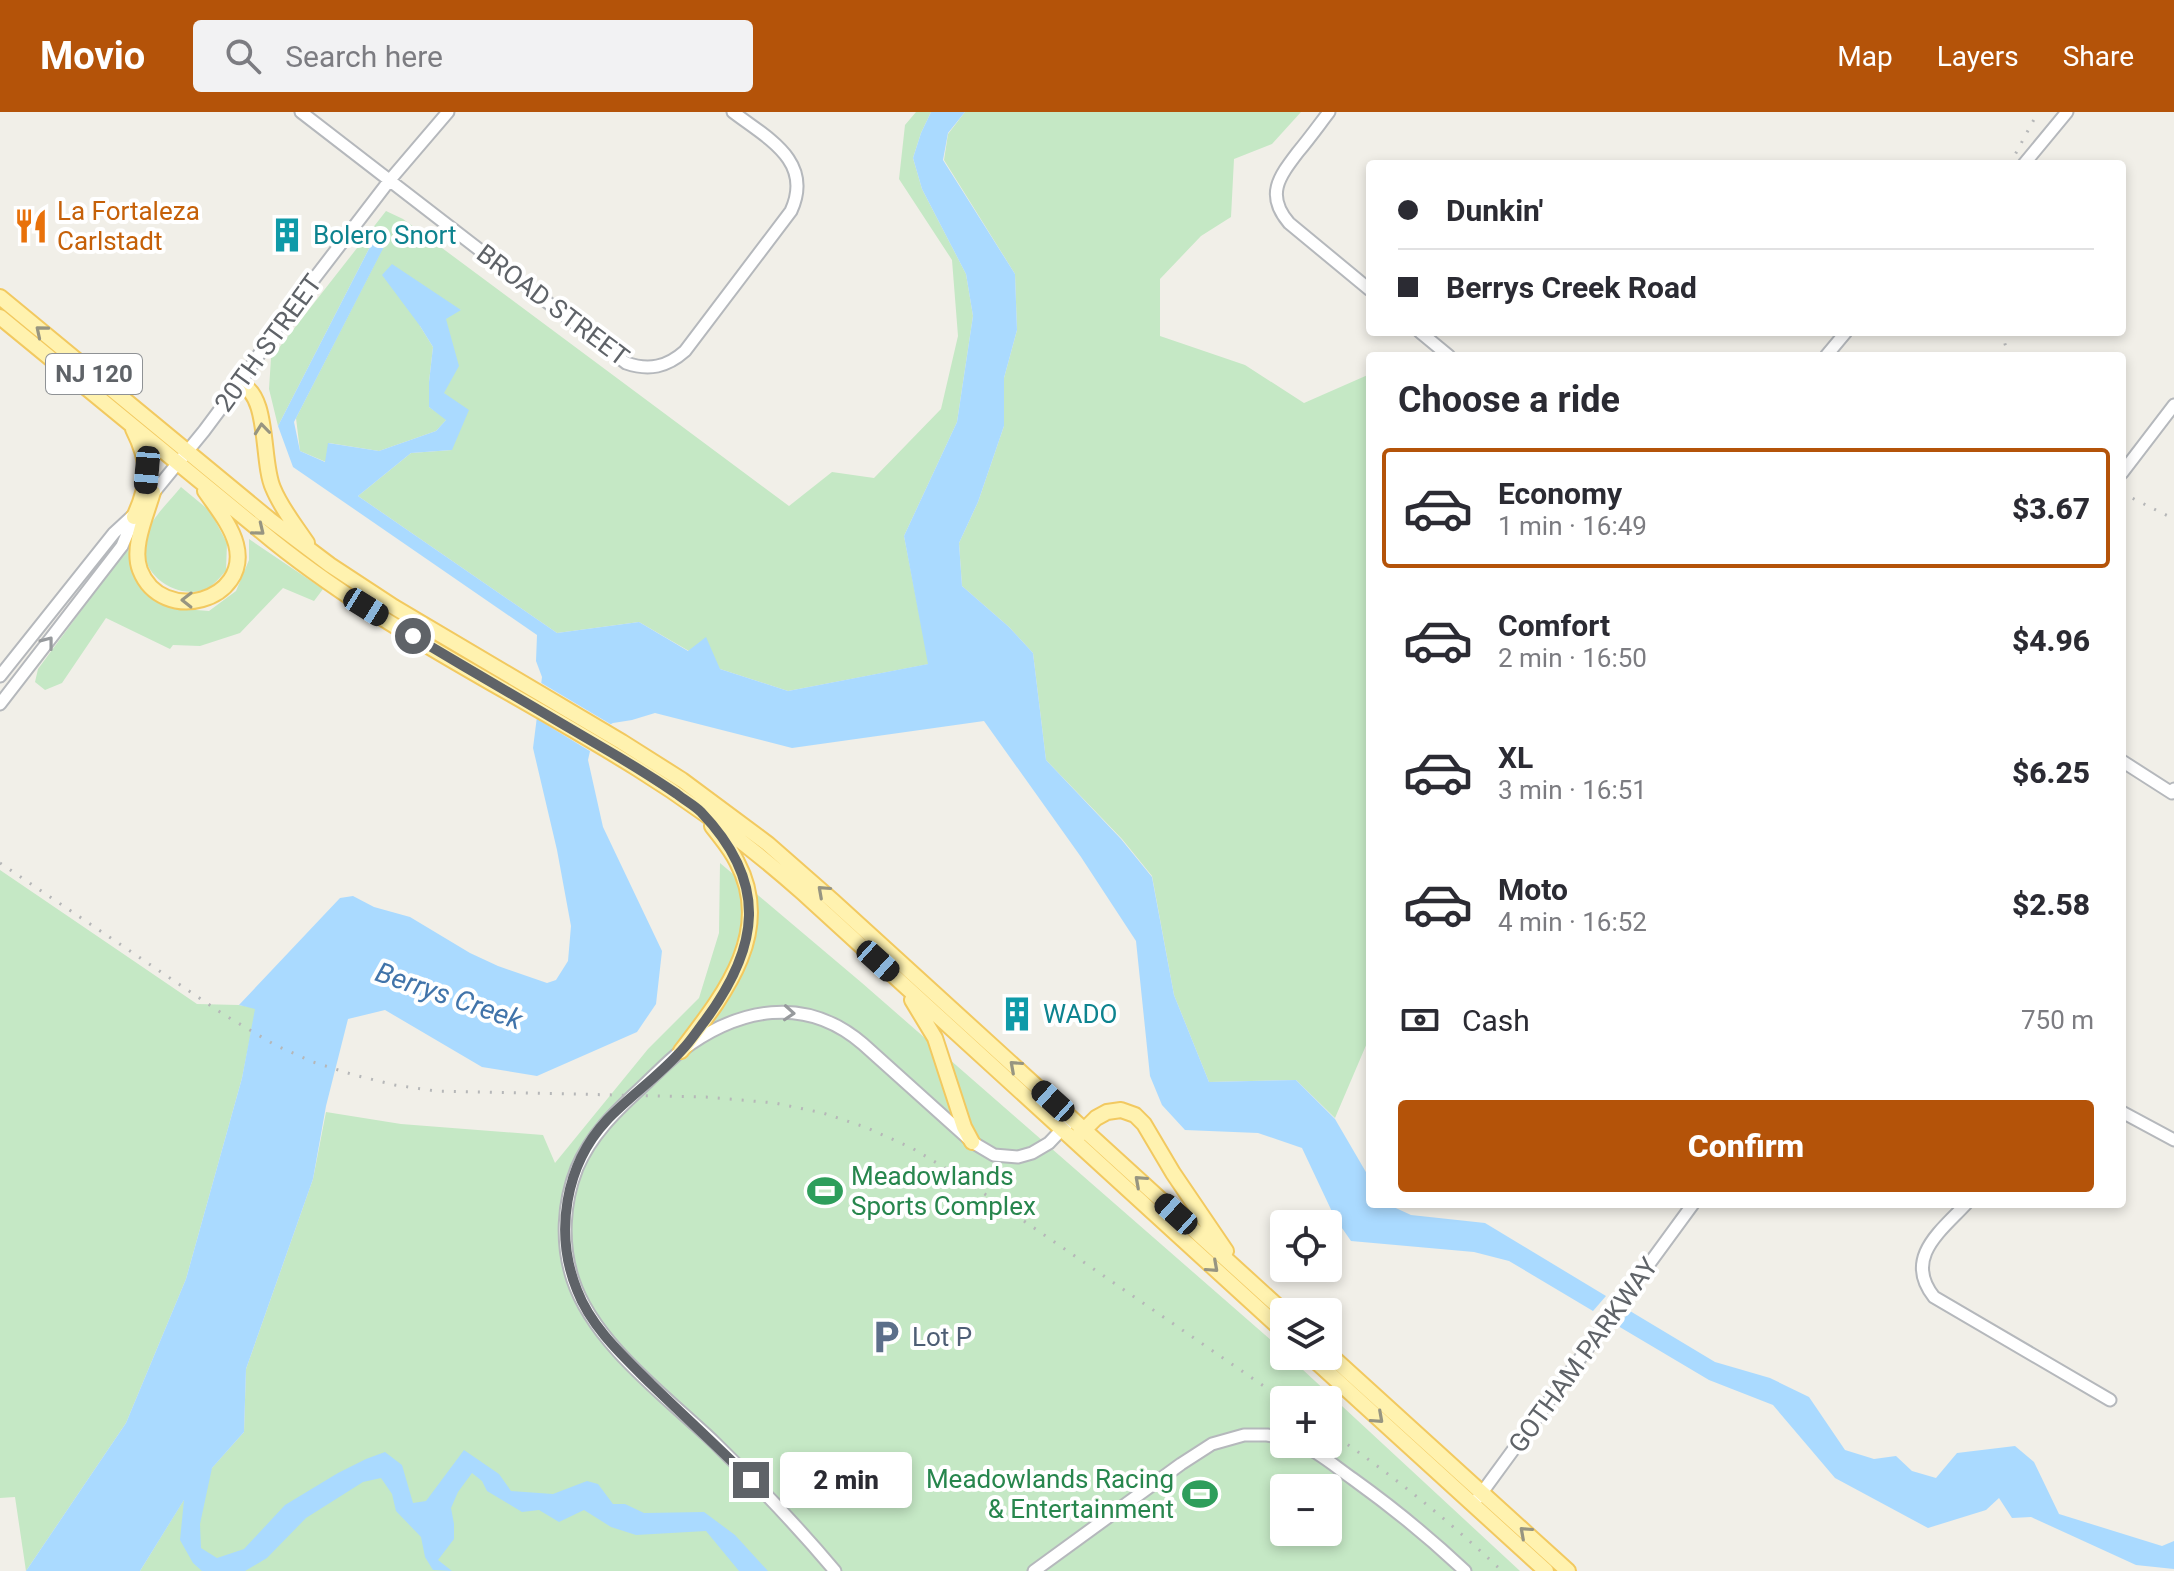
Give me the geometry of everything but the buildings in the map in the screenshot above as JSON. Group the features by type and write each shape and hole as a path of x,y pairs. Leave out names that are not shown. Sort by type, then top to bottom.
{"main road":[{"name":"NJ 120","path":"0,297 183,457 369,592 529,696"},
{"name":"NJ 120","path":"0,317 131,425 183,457 199,480 295,559 340,591 697,791 776,850 1270,1319"},
{"path":"239,384 250,388 259,404 273,491 314,554"},
{"path":"131,425 142,446 147,470 144,494 134,517"},
{"path":"153,492 138,546 140,570 152,587 166,598 182,602 200,601 228,583 235,568 237,551 233,535 199,480"},
{"name":"NJ 120","path":"605,741 789,880 900,981 1270,1299"},
{"path":"681,1051 732,980 750,920 747,891 740,867 700,810"},
{"path":"900,981 932,1031 964,1127 972,1142"},
{"path":"1073,1129 1114,1110 1128,1112 1140,1119 1239,1271"},
{"path":"1342,1367 1478,1499 1546,1571"},
{"path":"1326,1370 1568,1571"}],"street":[{"name":"BROAD STREET","path":"301,112 626,363 637,367 658,367 685,351 796,201 797,178 789,158 733,112"},
{"name":"20TH STREET","path":"134,517 239,384 281,322 389,181 448,112"},
{"path":"1329,112 1282,173 1276,192 1277,203 1289,223 1366,287"},
{"path":"2027,160 2067,112"},
{"path":"1425,336 1444,352"},
{"path":"1829,352 1843,336"},
{"path":"2126,468 2174,405"},
{"path":"0,676 114,533 134,517"},
{"path":"0,704 122,546 134,517"},
{"path":"2126,764 2172,793 2174,789"},
{"path":"835,1571 763,1492 612,1343 588,1313 573,1279 565,1216 570,1190 584,1153 607,1120 681,1051 726,1024 751,1015 786,1012 821,1018 855,1037 972,1142 994,1155 1018,1157 1038,1150 1073,1129"},
{"path":"2126,1114 2174,1140"},
{"name":"GOTHAM PARKWAY","path":"1478,1499 1690,1208"},
{"path":"1962,1208 1924,1252 1922,1273 1930,1293 2110,1400"},
{"path":"1034,1571 1212,1444 1233,1437 1270,1436"},
{"path":"1324,1458 1378,1497 1465,1571"}],"green space":[{"path":"916,112 931,112 913,158 922,189 966,274 973,316 957,422 904,536 929,664 788,691 720,669 639,622 557,633 358,496 411,453 452,450 444,393 445,319 461,309 420,326 433,347 429,407 447,419 436,431 379,451 329,443 326,462 300,451 296,418 390,234 374,239 278,426 269,389 271,358 386,211 403,219 789,506 832,472 874,478 941,409 958,336 952,260 899,179 905,125"},
{"path":"965,112 1301,112 1272,144 1234,159 1231,217 1201,236 1160,279 1160,336 1245,365 1304,403 1366,376 1366,1045 1335,1118 1296,1080 1209,1082 1174,995 1152,876 1122,839 1046,760 1033,653 1009,627 962,586 959,543 978,502 1004,426 1004,378 1017,330 1015,274 944,160 948,134"},
{"path":"181,487 210,511 227,543 226,571 210,587 196,592 172,588 161,581 152,573 144,551 151,524"},
{"path":"249,539 323,589 314,601 283,588 240,633 200,646 173,645 170,649 106,618 62,683 45,690 35,682 38,669 128,547 136,579 170,608 209,611 236,591 249,560"},
{"name":"Meadowlands Sports Complex","path":"720,863 1270,1339 1270,1370 1303,1370 1320,1386 1270,1386 1270,1458 1342,1458 1342,1406 1520,1571 140,1571 185,1498 244,1432 246,1369 313,1179 326,1112 401,1124 543,1135 555,1163 648,1049 699,998 719,933"},
{"path":"0,870 197,1004 256,1008 242,1078 186,1279 126,1423 26,1571 15,1497 0,1498"}],"water":[{"name":"Berrys Creek","path":"931,112 965,112 948,133 943,160 1015,274 1017,330 1004,378 1004,426 978,502 959,543 962,586 1009,627 1033,653 1046,760 1121,839 1152,877 1174,995 1209,1082 1296,1080 1335,1119 1366,1172 1366,1208 1396,1208 1411,1215 1485,1223 1606,1296 1593,1311 1509,1261 1474,1252 1351,1241 1342,1228 1342,1210 1331,1210 1302,1148 1258,1133 1185,1130 1162,1105 1150,1076 1136,941 1081,857 984,721 792,748 655,713 613,723 594,733 588,760 603,827 662,951 656,1004 637,1032 537,1076 482,1067 385,1010 348,1019 326,1106 313,1179 246,1369 244,1432 212,1468 200,1524 201,1548 217,1558 244,1549 285,1505 338,1473 385,1452 402,1465 413,1503 426,1501 464,1450 499,1474 511,1491 553,1494 587,1481 598,1484 613,1504 625,1504 644,1513 704,1512 735,1535 768,1571 739,1571 706,1531 636,1535 611,1527 584,1510 559,1522 539,1510 522,1512 487,1491 482,1481 472,1473 451,1508 454,1539 438,1560 452,1571 433,1570 425,1557 421,1537 396,1511 392,1494 381,1478 363,1482 306,1518 267,1558 245,1571 202,1571 193,1563 180,1540 184,1500 140,1571 26,1571 126,1423 186,1279 242,1078 255,1009 239,1005 340,898 353,896 374,907 410,917 498,966 547,983 556,980 568,961 571,926 533,748 542,677 536,661 537,635 293,467 278,426 374,239 391,233 294,422 300,451 325,462 328,443 379,451 436,431 446,420 429,407 433,347 382,275 392,264 461,310 446,319 459,366 444,393 469,410 452,450 411,453 358,496 557,633 639,622 688,651 706,637 720,669 788,691 928,664 904,536 957,422 973,316 966,274 922,189 913,158"},
{"path":"1630,1311 1715,1362 1770,1378 1809,1397 1845,1450 1874,1459 1896,1456 1912,1471 1936,1478 1957,1453 2015,1446 2034,1462 2059,1514 2162,1546 2174,1541 2174,1569 2136,1565 2031,1517 2012,1518 1999,1498 1986,1510 1928,1528 1835,1478 1773,1405 1709,1380 1618,1326"}],"pier":[{"path":"538,681 612,725 597,736 593,753 534,717"}],"railway":[{"path":"2012,160 2038,112"},
{"path":"2002,336 2008,352"},
{"path":"2126,495 2174,519"},
{"path":"0,863 223,1014 275,1045 313,1062 354,1075 436,1091 706,1097 775,1103 823,1113 865,1127 912,1148 960,1177 1270,1390"},
{"path":"1342,1441 1418,1497 1502,1571"}],"place":[{"name":"La Fortaleza Carlstadt","path":"31,226"},
{"name":"Bolero Snort","path":"287,235"},
{"name":"WADO","path":"1017,1014"},
{"name":"Meadowlands Sports Complex","path":"825,1191"},
{"name":"Lot P","path":"886,1337"},
{"name":"Meadowlands Racing & Entertainment","path":"1200,1494"}],"route":[{"path":"413,636 621,758 700,810 740,867 746,882 750,920 732,980 681,1051 598,1131 574,1177 567,1203 565,1229 573,1279 595,1324 633,1366 751,1480"}]}
